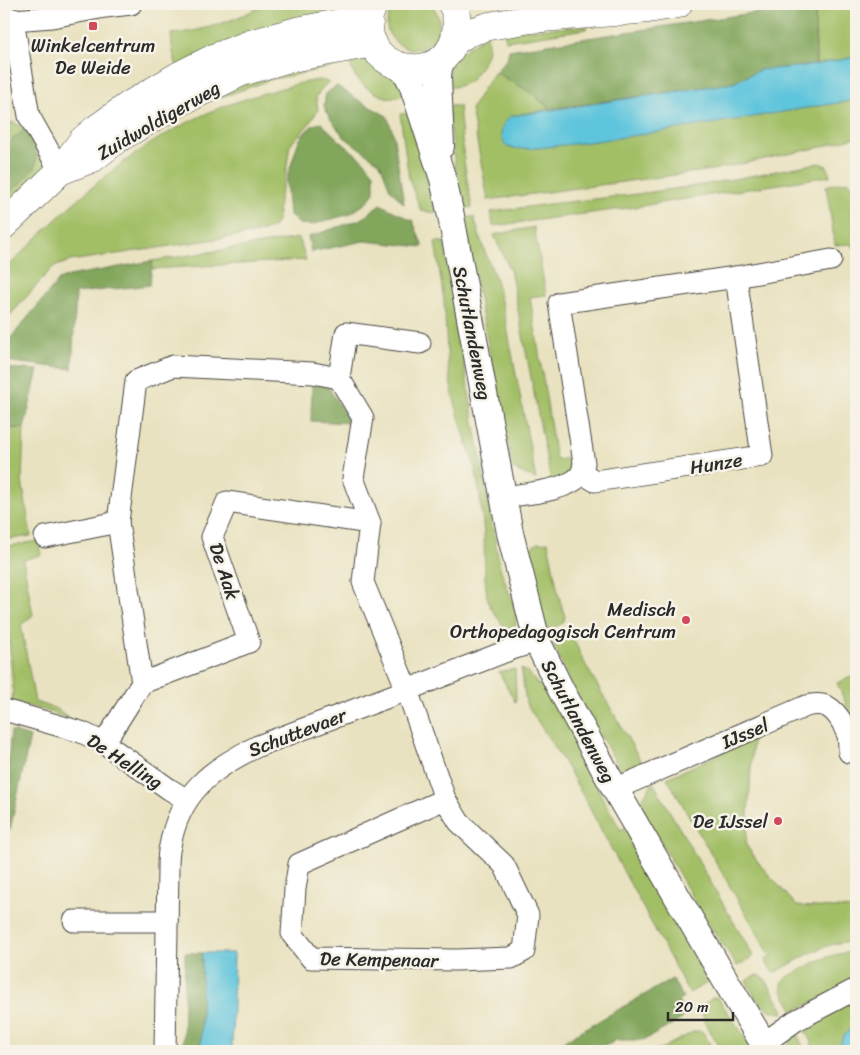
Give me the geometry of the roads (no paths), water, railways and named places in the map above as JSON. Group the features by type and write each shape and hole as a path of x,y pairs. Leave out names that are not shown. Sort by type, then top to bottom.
{"main road":[{"path":"448,50 458,27 456,11 452,4"},
{"path":"463,4 475,4"},
{"path":"372,8 369,28 372,43 389,62 411,69 423,68 433,64 467,32 489,26 678,4"},
{"name":"Zuidwoldigerweg","path":"4,225 60,171 82,141 96,129 128,106 180,75 216,57 250,44 297,31 355,20 367,15 372,8"},
{"name":"Zuidwoldigerweg","path":"60,171 93,158 117,139 174,106 242,72 286,59 372,43"}],"street":[{"path":"60,171 29,116 8,18 52,17 131,4"},
{"name":"Schutlandenweg","path":"443,179 438,77 439,68 448,50"},
{"name":"Schutlandenweg","path":"400,67 407,74 412,84 443,179 510,533 537,640 560,688 615,790 766,1047"},
{"path":"504,498 560,487 574,482 582,473 584,463 559,303 736,277 832,260"},
{"name":"Hunze","path":"582,473 596,481 762,456 736,277"},
{"path":"407,690 363,582 370,522 353,478 363,418 339,378 346,333 420,343"},
{"path":"104,743 142,683 118,522 136,380 173,366 313,372 339,378"},
{"name":"De Aak","path":"142,683 248,642 212,537 227,502 370,522"},
{"path":"45,537 118,522"},
{"name":"Schuttevaer","path":"165,1051 170,846 176,825 187,800 215,770 237,756 258,746 537,640"},
{"name":"De Kempenaar","path":"407,690 445,798 458,822 504,865 528,915 524,951 511,958 456,960 310,958 292,934 299,864 445,798"},
{"name":"IJssel","path":"615,790 813,704 827,706 834,711 847,734 849,752"},
{"name":"De Helling","path":"4,710 81,732 104,743 187,800"},
{"path":"74,921 167,921"},
{"path":"766,1047 795,1021 856,989"}],"water":[{"path":"856,57 856,100 644,134 540,148 522,149 509,147 505,145 501,134 502,128 511,116 733,83 760,70 808,66"},
{"path":"202,953 234,953 232,1051 201,1051"},
{"path":"856,1022 856,1051 837,1051 843,1037"}],"place":[{"name":"Winkelcentrum De Weide","path":"93,26"},
{"name":"Medisch Orthopedagogisch Centrum","path":"686,620"},
{"name":"De IJssel","path":"778,821"}]}
